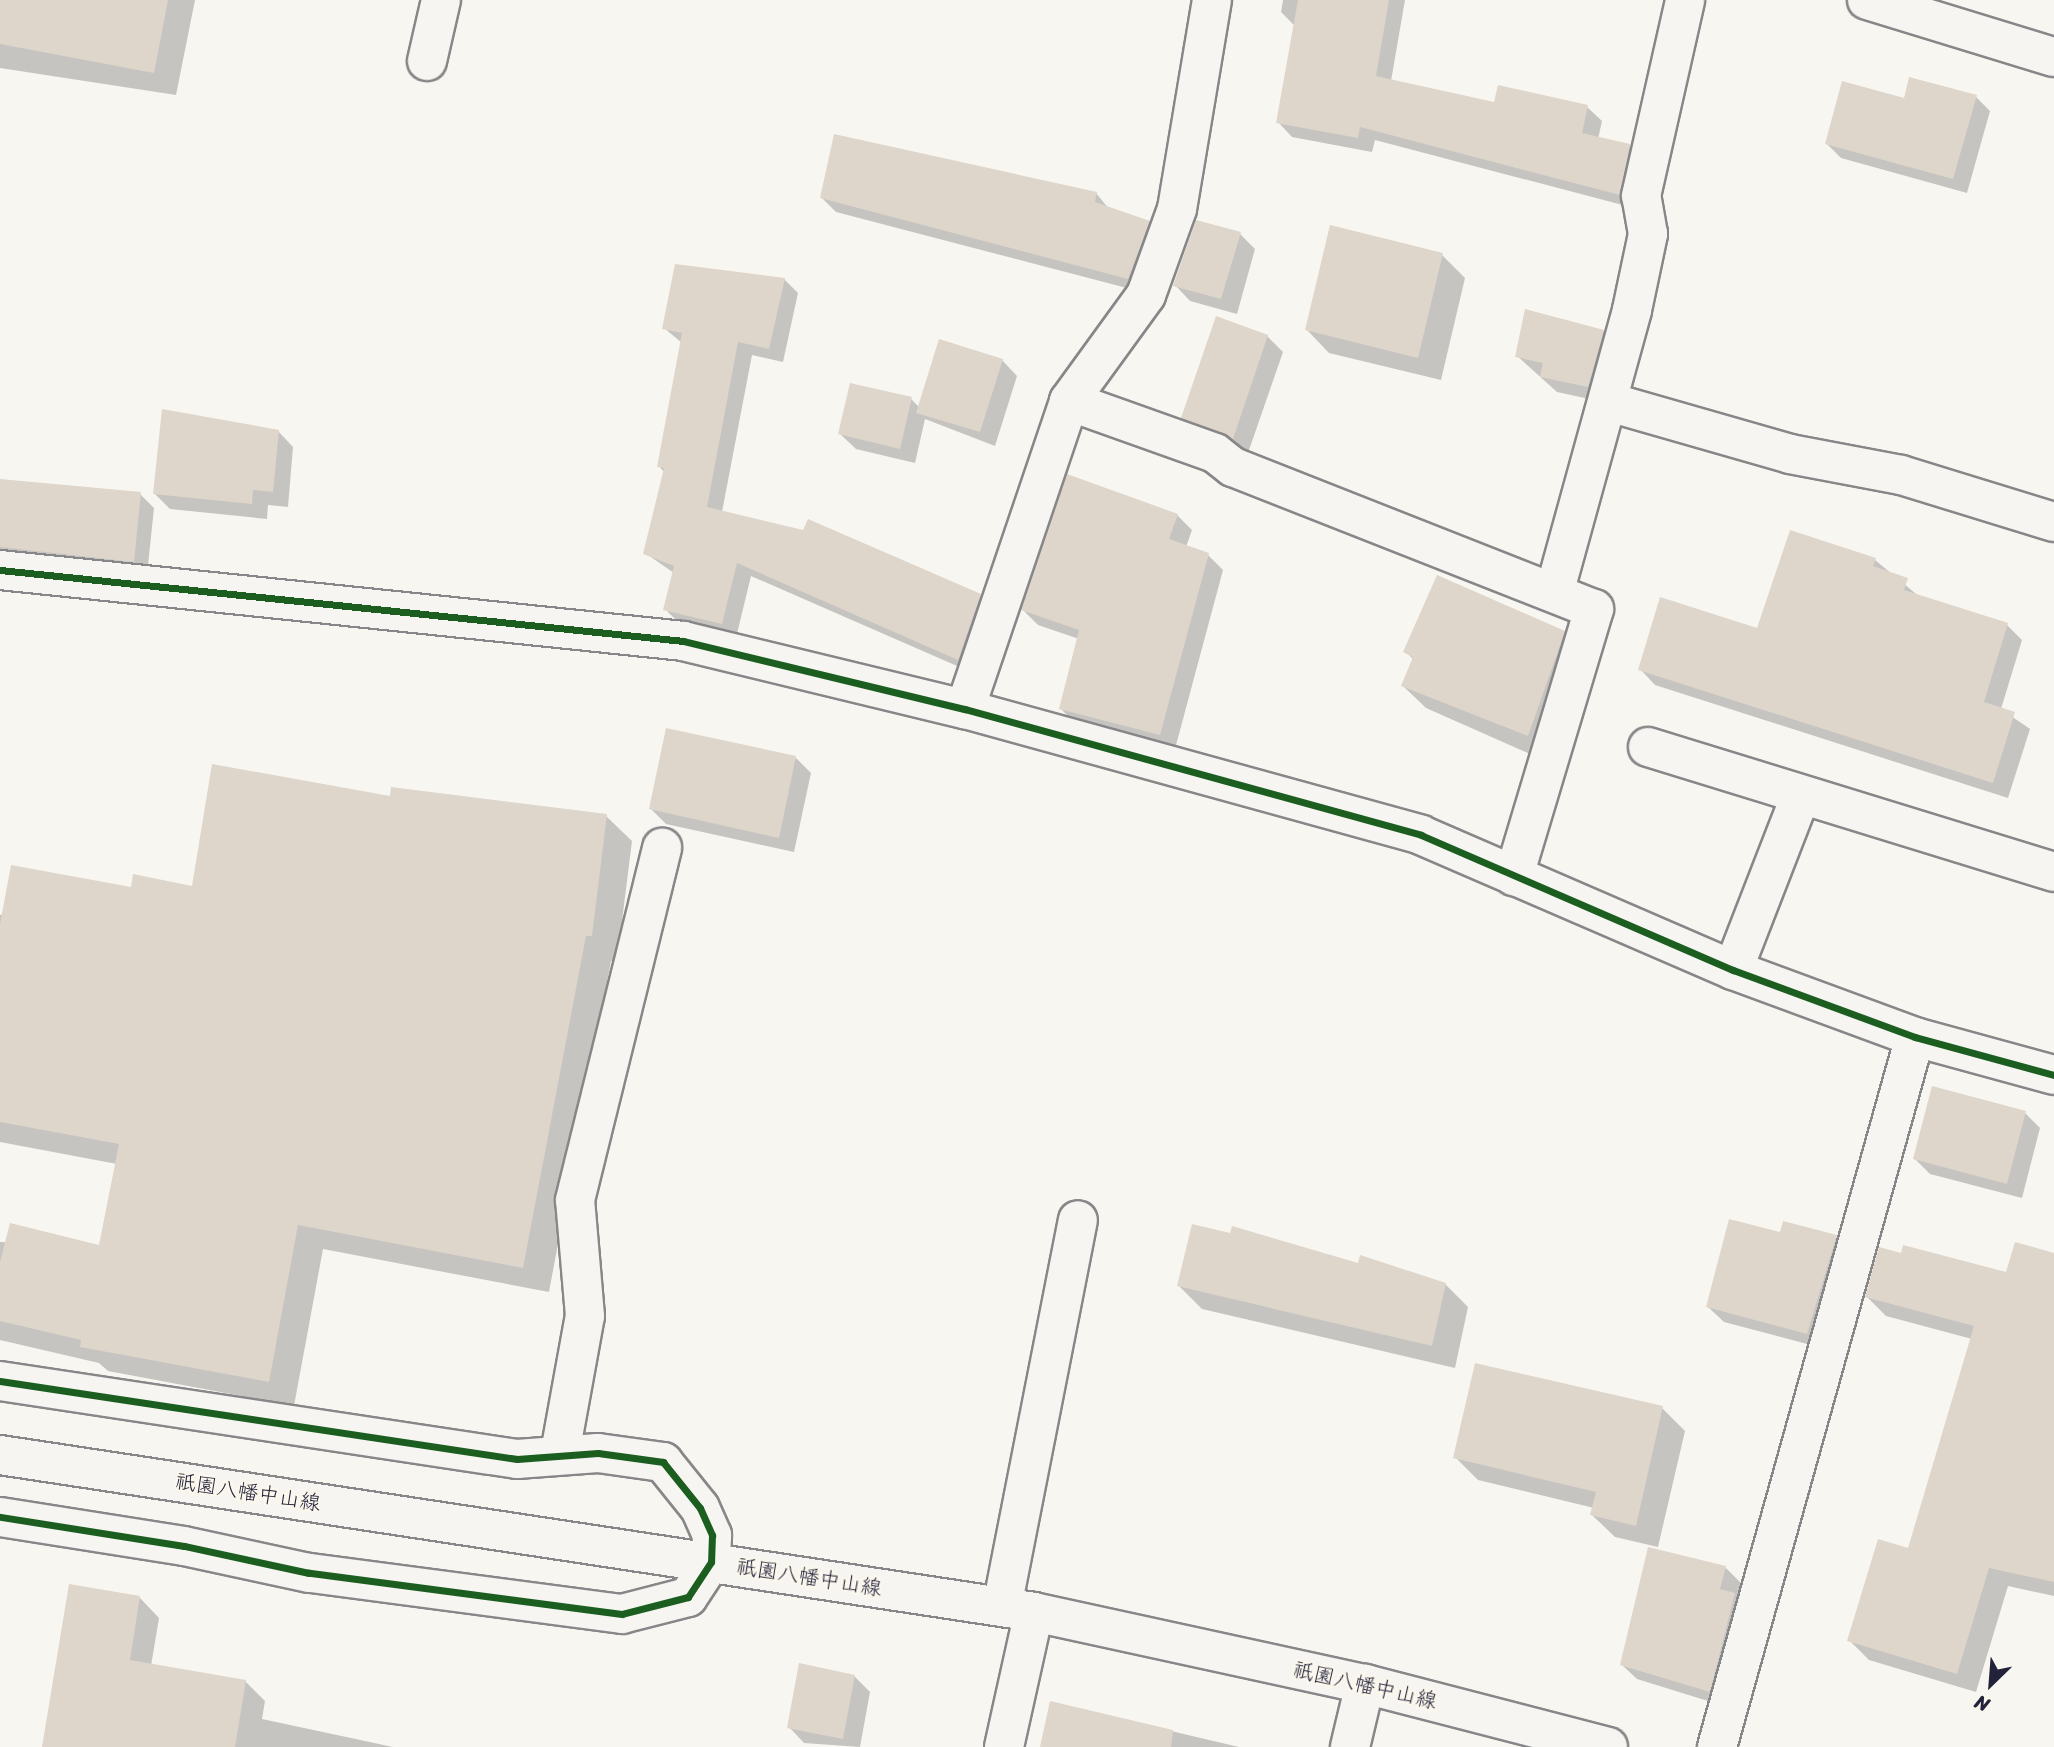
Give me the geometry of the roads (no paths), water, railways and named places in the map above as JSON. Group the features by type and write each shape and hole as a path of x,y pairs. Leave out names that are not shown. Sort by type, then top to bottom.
{"street":[{"path":"427,61 441,0"},
{"path":"965,709 1069,401 1146,295 1177,209 1212,0"},
{"path":"1555,590 1609,402 1648,234 1641,196 1685,0"},
{"path":"1867,0 2054,57"},
{"path":"1069,401 1555,590 1594,609 1514,876"},
{"path":"1609,402 1790,454 1901,475 2054,522"},
{"path":"0,570 683,641 965,709 1421,835 1733,970 1915,1037 2054,1075"},
{"path":"1648,747 2054,872"},
{"path":"1733,970 1801,794"},
{"path":"559,1453 585,1316 575,1200 662,848"},
{"path":"1717,1747 1915,1037"},
{"path":"1004,1747 1018,1609 1078,1220"},
{"path":"0,1381 517,1459 559,1453 663,1462 700,1508 712,1535 711,1562 688,1597 622,1614 309,1573 184,1546 0,1517"},
{"name":"祇園八幡中山線","path":"0,1455 1018,1609 1365,1684 1604,1747"},
{"path":"1350,1747 1365,1684"}]}
